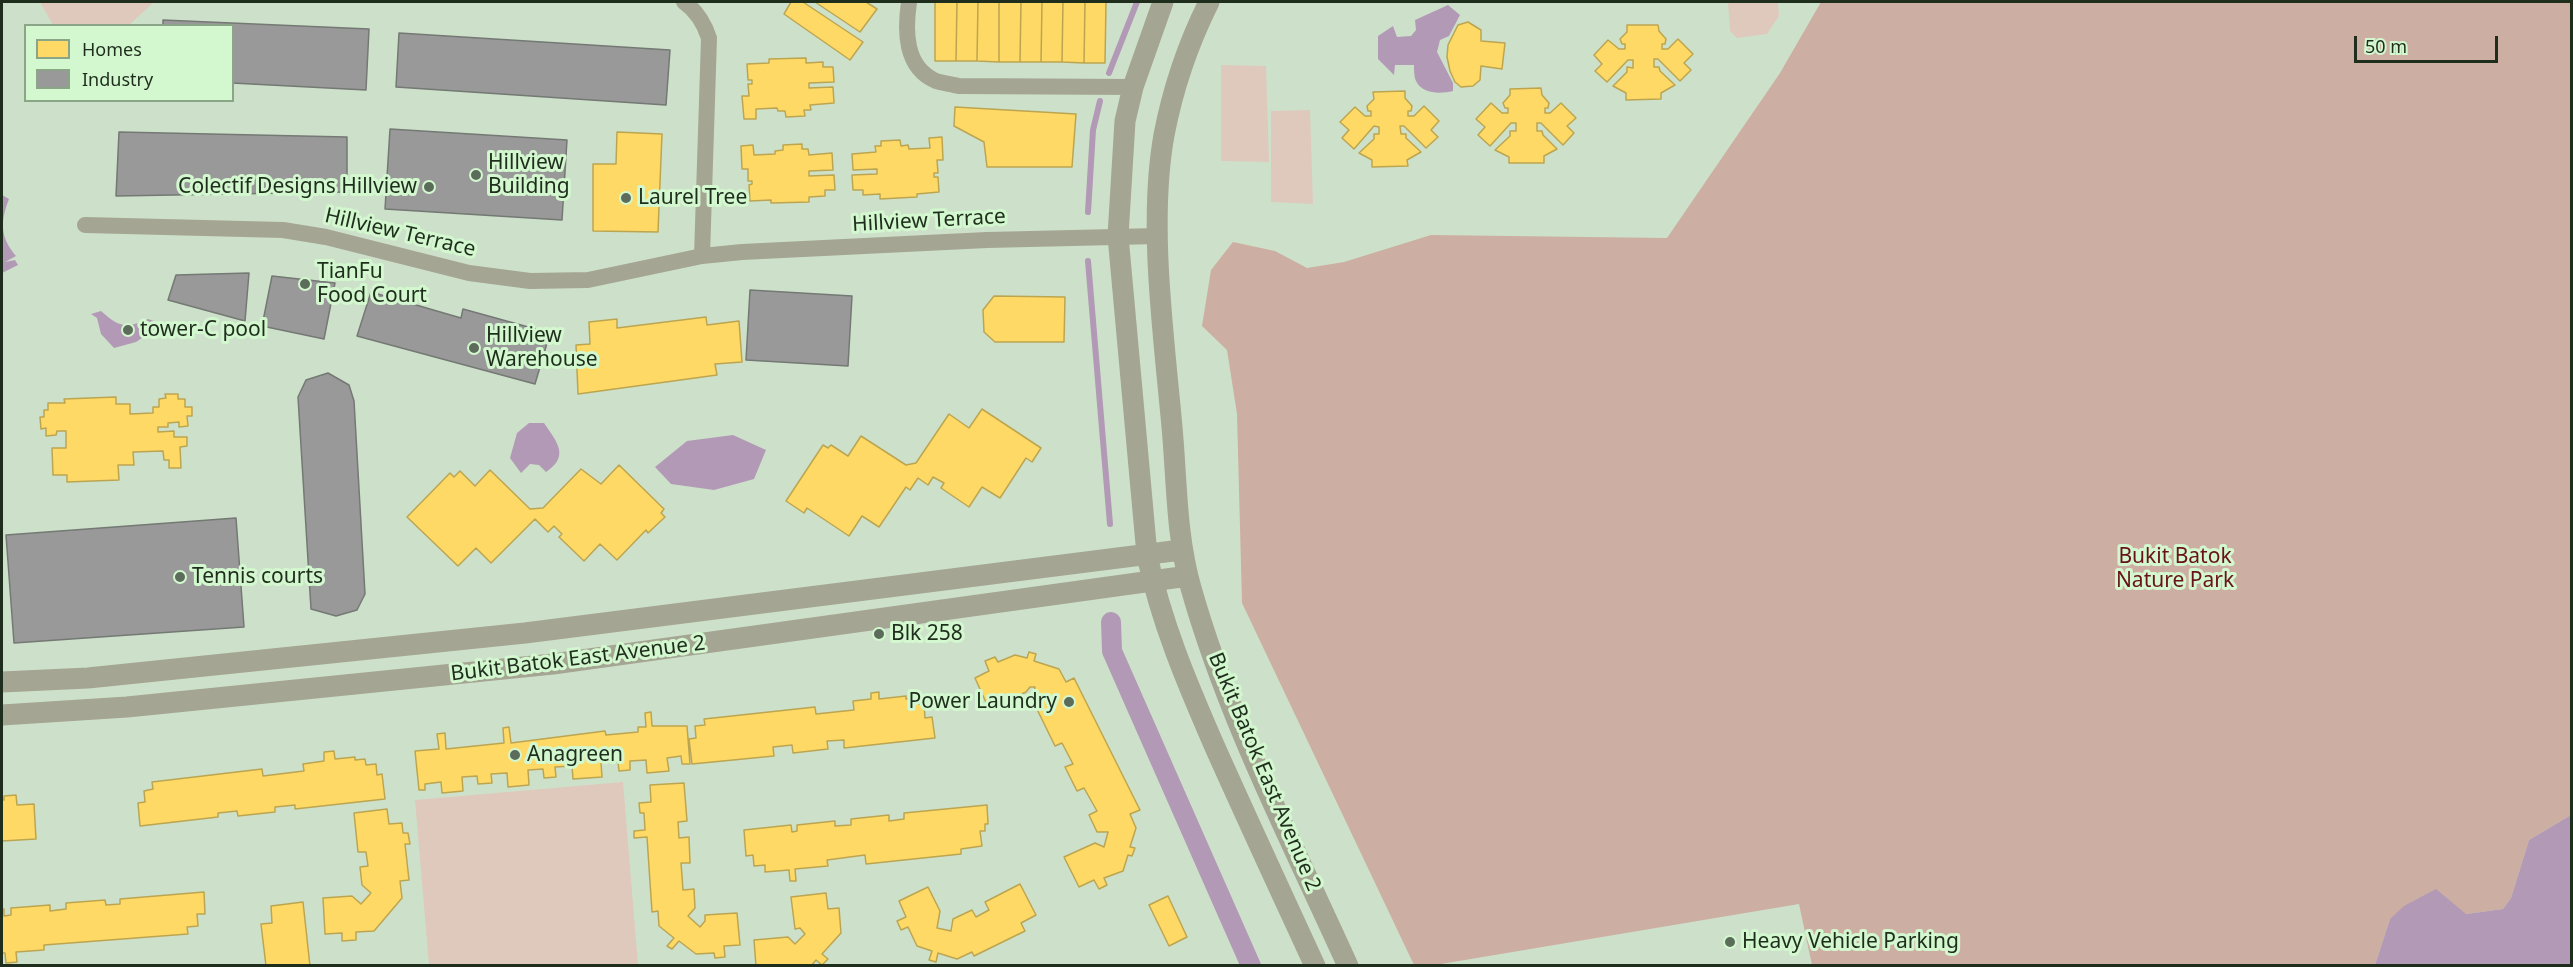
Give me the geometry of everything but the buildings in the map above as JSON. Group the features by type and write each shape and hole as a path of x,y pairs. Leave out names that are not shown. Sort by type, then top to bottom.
{"street":[{"path":"684,2 701,19 709,38 702,256"},
{"path":"909,2 906,32 910,55 923,72 936,81 959,86 1133,87"},
{"name":"Bukit Batok East Avenue 2","path":"1163,2 1133,87 1125,120 1118,236 1147,555 1152,582 1179,663 1315,966"},
{"name":"Bukit Batok East Avenue 2","path":"1209,2 1191,37 1164,136 1158,236 1181,550 1215,657 1252,756 1348,966"},
{"name":"Hillview Terrace","path":"85,225 283,231 326,237 469,273 530,281 588,280 702,256 742,252 1158,236"},
{"name":"Bukit Batok East Avenue 2","path":"2,682 100,676 525,633 1181,550"},
{"name":"Bukit Batok East Avenue 2","path":"2,715 138,706 541,665 1188,576"}],"shaded area":[{"path":"40,2 154,2 130,24 52,24"},
{"path":"1728,2 1778,2 1779,16 1767,34 1737,38 1730,31"},
{"path":"1448,5 1460,15 1449,36 1440,40 1437,52 1453,83 1453,91 1443,93 1427,91 1416,81 1414,65 1395,65 1394,75 1378,59 1378,36 1393,26 1397,37 1411,36 1416,30 1415,20"},
{"path":"1221,65 1266,66 1269,162 1221,161"},
{"path":"1310,110 1313,204 1271,202 1271,111"},
{"path":"2,195 9,199 3,222 4,236 16,256 5,262 15,260 18,265 2,273"},
{"name":"tower-C pool","path":"101,311 123,325 148,319 163,324 136,342 114,348 101,334 97,318 91,314"},
{"path":"529,423 544,423 557,443 558,460 546,472 539,465 530,464 521,473 510,458 517,433"},
{"path":"733,435 766,450 754,479 714,490 671,484 655,467 687,441"},
{"path":"623,782 638,965 429,965 415,800"},
{"path":"2571,815 2571,965 2375,965 2390,919 2404,906 2436,889 2466,914 2503,909 2511,898 2529,840"}],"green space":[{"name":"Bukit Batok Nature Park","path":"1821,2 2571,2 2571,815 2529,840 2511,898 2503,909 2390,919 2375,965 1812,965 1799,904 1435,965 1414,965 1242,603 1237,414 1227,350 1202,326 1211,270 1233,242 1275,251 1307,268 1344,262 1431,235 1667,238 1780,73"}],"waterway":[{"path":"1109,73 1137,2"},
{"path":"1088,212 1093,130 1100,101"},
{"path":"1088,261 1110,524"},
{"path":"1111,622 1112,651 1251,966"}],"place":[{"name":"Hillview Building","path":"476,175"},
{"name":"Colectif Designs Hillview","path":"429,187"},
{"name":"Laurel Tree","path":"626,198"},
{"name":"TianFu Food Court","path":"305,284"},
{"name":"tower-C pool","path":"128,330"},
{"name":"Hillview Warehouse","path":"474,348"},
{"name":"Tennis courts","path":"180,577"},
{"name":"Blk 258","path":"879,634"},
{"name":"Power Laundry","path":"1069,702"},
{"name":"Anagreen","path":"515,755"},
{"name":"Heavy Vehicle Parking","path":"1730,942"}]}
